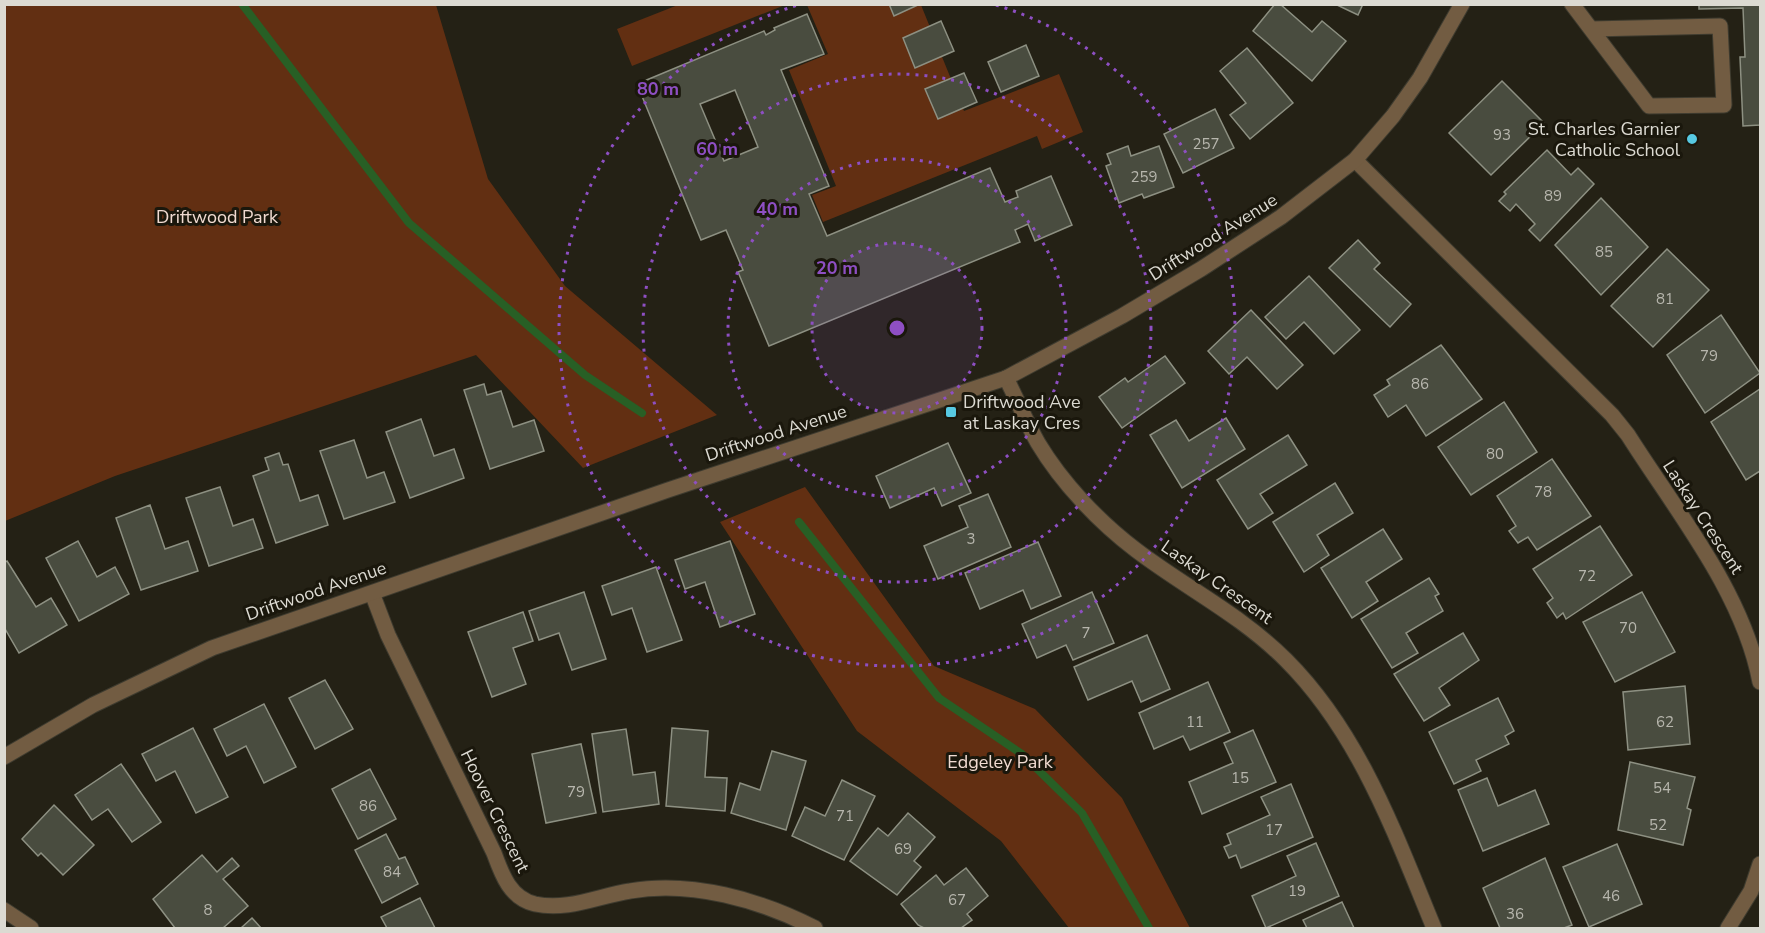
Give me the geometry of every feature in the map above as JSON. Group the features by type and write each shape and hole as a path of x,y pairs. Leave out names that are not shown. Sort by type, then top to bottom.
{"street":[{"name":"Driftwood Avenue","path":"4,757 93,705 192,656 636,501 1006,378 1122,316 1201,269 1290,212 1355,160 1394,116 1462,4"},
{"path":"1572,4 1649,106 1724,105 1720,26 1591,29"},
{"name":"Laskay Crescent","path":"1355,160 1612,415 1628,435 1729,594 1749,641 1761,682"},
{"name":"Laskay Crescent","path":"1006,378 1040,445 1095,513 1136,549 1221,605 1265,640 1306,681 1330,712 1370,780 1434,928"},
{"name":"Hoover Crescent","path":"372,593 388,635 494,853 505,883 520,897 534,904 555,906 647,888 688,889 761,904 815,928"},
{"path":"1728,928 1750,891 1761,864"},
{"path":"4,910 31,928"}],"green space":[{"name":"Driftwood Park","path":"5,4 436,5 488,179 565,286 717,415 583,468 476,355 115,476 5,521"},
{"path":"678,5 785,5 632,66 617,29"},
{"path":"807,5 921,5 964,111 1059,74 1083,132 1042,149 1037,136 823,222 812,195 836,186 789,70 828,54"},
{"name":"Edgeley Park","path":"805,487 934,666 1035,709 1122,798 1190,928 1069,928 1001,841 857,731 720,522"}],"building":[{"path":"889,4 920,4 894,16"},
{"path":"1275,4 1280,4 1312,32 1322,21 1346,41 1312,81 1253,31"},
{"path":"1335,4 1363,4 1358,15"},
{"path":"1699,4 1760,4 1760,125 1743,126 1740,57 1745,57 1743,8 1699,9"},
{"path":"807,14 824,54 781,70 829,186 809,194 827,236 990,168 1005,202 1018,197 1016,191 1051,176 1072,225 1035,241 1028,224 1015,230 1020,242 769,346 738,272 743,270 726,230 701,240 637,84 764,31 766,35 775,30 774,28","holes":["735,90 758,147 724,161 700,104"]},
{"path":"941,21 954,51 915,68 903,38"},
{"path":"1026,45 1039,76 1001,92 988,62"},
{"path":"1247,48 1293,103 1250,139 1230,115 1246,103 1220,71"},
{"path":"964,73 977,102 938,119 925,89"},
{"path":"1502,81 1544,123 1491,175 1449,133"},
{"path":"1215,109 1234,148 1183,173 1164,134"},
{"path":"1128,146 1131,156 1159,146 1174,187 1144,198 1142,194 1119,203 1106,166 1111,164 1107,154"},
{"path":"1547,150 1571,175 1578,168 1594,184 1540,241 1529,230 1535,224 1516,204 1510,211 1499,201 1506,194 1504,192"},
{"path":"1601,198 1648,247 1601,295 1555,245"},
{"path":"1358,240 1380,263 1374,269 1411,304 1390,327 1329,268"},
{"path":"1667,249 1709,290 1653,347 1611,306"},
{"path":"1309,276 1360,330 1334,354 1304,322 1286,339 1265,317"},
{"path":"1251,310 1303,365 1277,389 1247,357 1229,374 1208,351"},
{"path":"1721,315 1760,373 1705,413 1667,355"},
{"path":"1441,345 1482,399 1426,436 1406,405 1388,417 1374,395 1390,385 1387,380"},
{"path":"1165,356 1185,383 1122,428 1099,397 1125,378 1128,382"},
{"path":"484,384 487,395 501,391 513,427 534,420 544,451 490,469 464,390"},
{"path":"1760,389 1760,471 1746,480 1711,422"},
{"path":"1504,402 1537,452 1471,495 1438,447"},
{"path":"1226,418 1245,449 1182,488 1150,435 1176,420 1189,441"},
{"path":"421,419 434,456 454,449 464,478 410,498 386,432"},
{"path":"1288,435 1307,465 1260,494 1273,513 1248,529 1217,480"},
{"path":"354,440 367,478 384,472 395,502 344,519 320,451"},
{"path":"948,443 971,493 942,506 934,488 890,508 876,476"},
{"path":"279,453 283,465 288,464 300,501 318,495 328,525 276,543 253,476 269,470 265,458"},
{"path":"1552,459 1591,516 1537,550 1528,537 1518,543 1509,531 1516,526 1497,496"},
{"path":"1335,483 1353,513 1317,535 1329,555 1304,572 1273,522"},
{"path":"220,487 233,526 253,519 263,548 209,566 186,498"},
{"path":"988,494 1011,547 938,579 924,546 968,527 959,506"},
{"path":"150,505 165,549 188,541 198,571 141,590 116,518"},
{"path":"1600,526 1632,575 1566,619 1563,613 1557,618 1547,603 1553,598 1533,569"},
{"path":"1383,529 1402,559 1366,582 1378,601 1352,618 1321,568"},
{"path":"78,541 97,577 115,567 129,594 79,621 46,558"},
{"path":"730,541 755,614 720,627 705,582 685,589 675,560"},
{"path":"1038,542 1061,596 1031,609 1023,590 980,609 965,573"},
{"path":"7,561 36,607 51,598 67,625 19,653 4,627 4,563"},
{"path":"656,567 682,640 647,652 632,608 612,615 602,586"},
{"path":"1429,578 1439,594 1435,596 1443,611 1406,633 1418,653 1392,668 1361,619"},
{"path":"584,592 606,659 572,670 559,633 539,640 529,611"},
{"path":"1092,592 1114,643 1073,660 1066,645 1037,658 1022,624"},
{"path":"1642,592 1675,652 1615,682 1583,622"},
{"path":"523,612 533,641 513,648 526,684 492,697 468,632"},
{"path":"1463,633 1479,660 1439,688 1450,705 1424,721 1394,674"},
{"path":"1147,635 1170,689 1141,702 1132,681 1088,700 1074,667"},
{"path":"325,680 353,729 315,749 289,698"},
{"path":"1208,682 1230,732 1190,750 1183,736 1154,749 1139,713"},
{"path":"1685,686 1690,744 1628,750 1623,692"},
{"path":"1498,698 1514,731 1505,736 1509,744 1476,760 1481,771 1454,784 1429,732"},
{"path":"264,704 296,767 264,783 246,746 227,756 214,729"},
{"path":"193,728 228,797 196,813 175,771 156,781 142,754"},
{"path":"672,728 708,731 705,777 727,778 725,811 666,806"},
{"path":"626,729 633,775 655,772 659,804 603,812 592,734"},
{"path":"1253,730 1276,782 1202,814 1189,782 1233,763 1224,743"},
{"path":"581,744 596,813 546,823 532,754"},
{"path":"772,751 806,761 786,830 731,813 740,783 760,790"},
{"path":"1630,762 1695,777 1687,808 1691,810 1683,845 1618,830"},
{"path":"121,764 161,822 132,842 108,809 92,820 75,795"},
{"path":"370,769 396,819 358,839 332,789"},
{"path":"1487,778 1498,806 1535,790 1549,824 1483,851 1458,790"},
{"path":"842,780 875,796 844,860 792,836 805,807 825,816"},
{"path":"1291,784 1313,837 1241,868 1236,855 1229,858 1224,847 1231,844 1227,834 1270,815 1261,797"},
{"path":"54,805 94,845 63,875 41,853 38,856 22,839"},
{"path":"908,813 935,837 914,861 921,867 897,895 850,861 878,828 888,836"},
{"path":"386,834 399,859 405,857 418,884 382,903 355,850"},
{"path":"1316,843 1339,896 1266,928 1252,896 1296,876 1287,856"},
{"path":"1617,844 1642,904 1589,927 1563,867"},
{"path":"202,855 217,872 232,858 239,866 223,879 248,906 223,928 175,928 153,899"},
{"path":"1545,858 1572,925 1564,928 1500,928 1483,888"},
{"path":"966,868 988,896 967,914 972,920 961,928 924,928 918,925 901,904 936,875 944,885"},
{"path":"420,898 435,928 387,928 381,917"},
{"path":"1342,902 1354,928 1307,928 1303,920"},
{"path":"252,918 261,928 241,928"}],"waterway":[{"path":"242,4 409,223 585,375 642,413"},
{"path":"799,522 939,698 1022,754 1082,813 1149,928"}],"place":[{"name":"St. Charles Garnier Catholic School","path":"1692,139"},
{"name":"Driftwood Ave at Laskay Cres","path":"951,412"}]}
